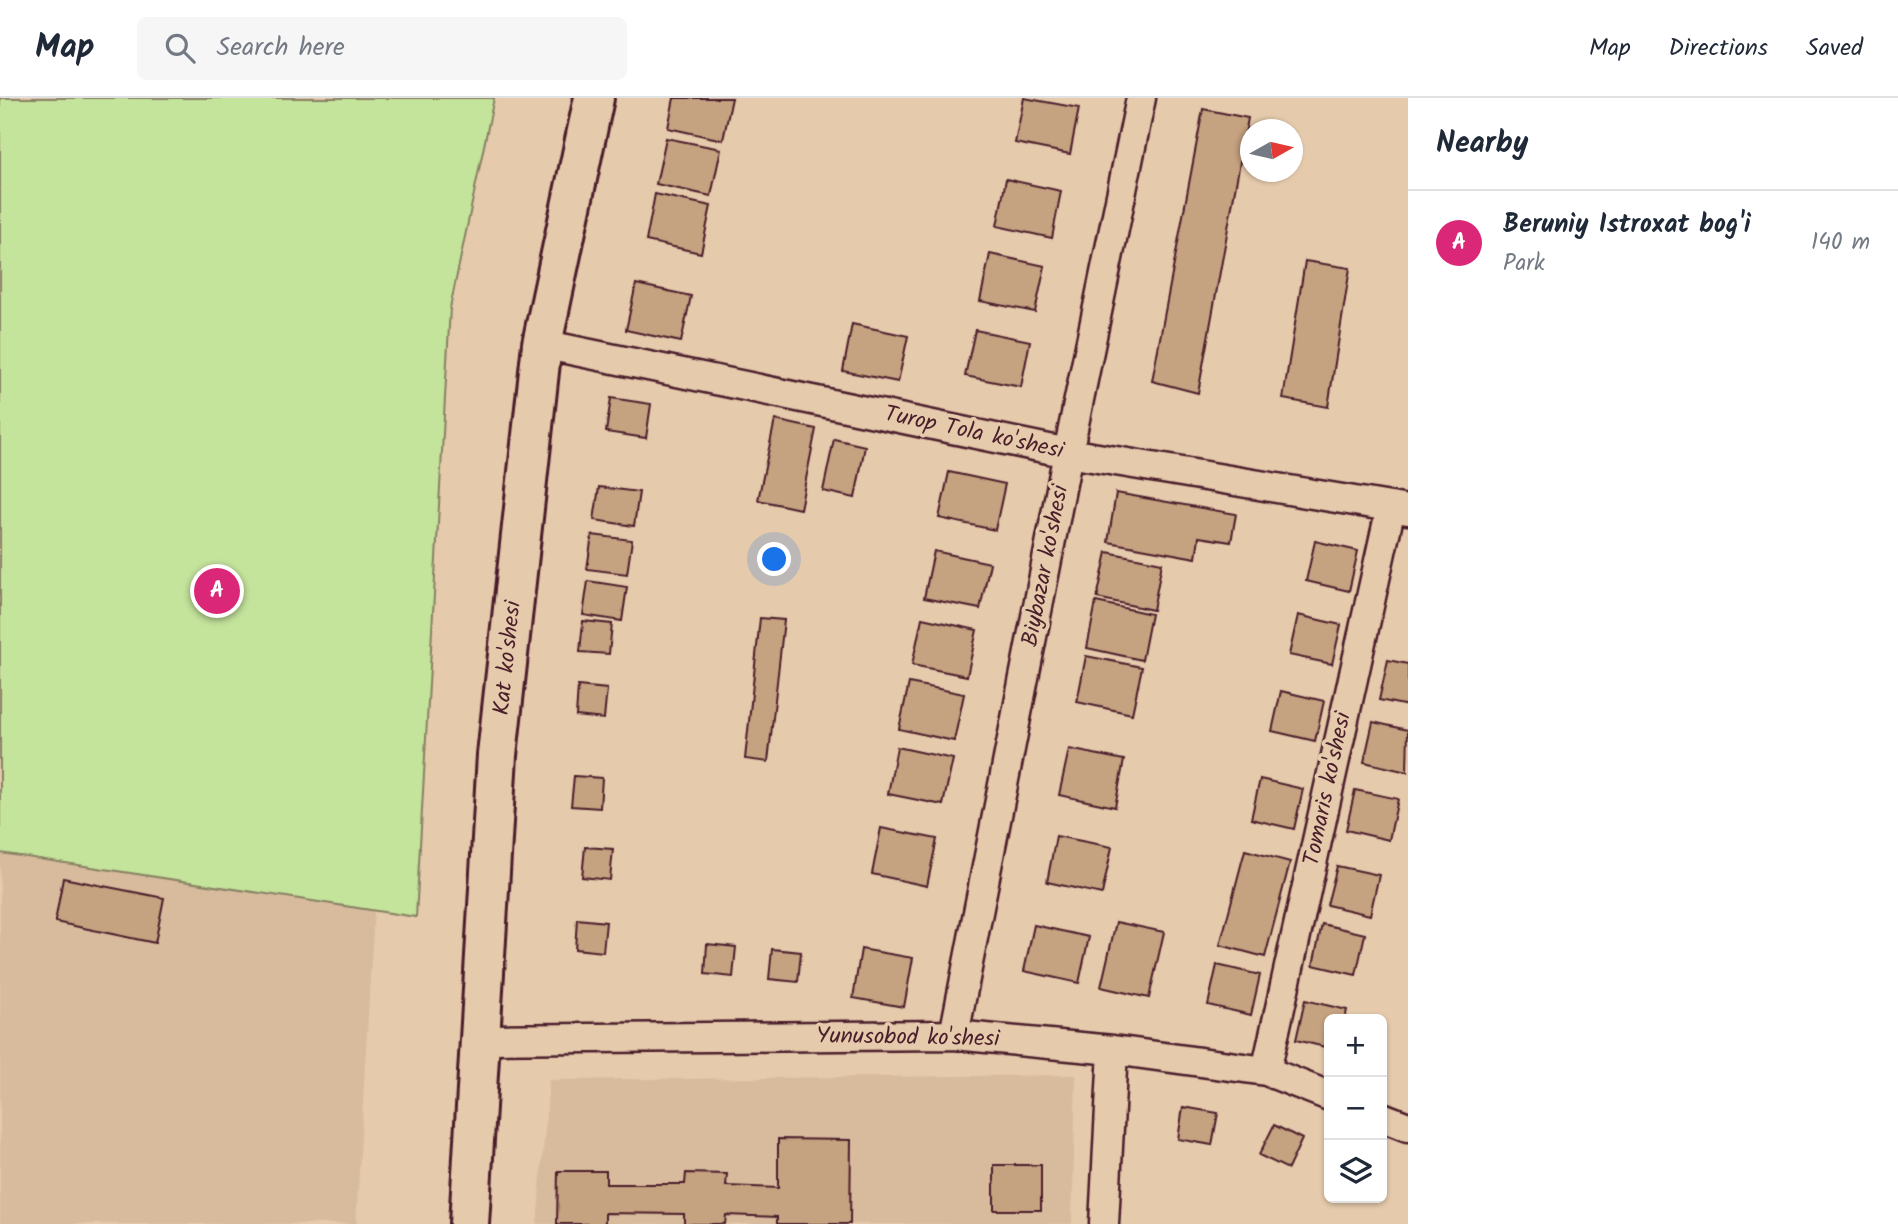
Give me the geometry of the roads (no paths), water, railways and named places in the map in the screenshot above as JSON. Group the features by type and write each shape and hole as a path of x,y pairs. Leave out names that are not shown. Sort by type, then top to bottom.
{"street":[{"name":"Kat ko'shesi","path":"469,1224 498,755 542,344 594,98"},
{"name":"Biybazar ko'shesi","path":"954,1035 1068,453 1141,98"},
{"name":"Turop Tola ko'shesi","path":"542,344 1068,453 1399,509"},
{"name":"Tomaris ko'shesi","path":"1266,1070 1399,509"},
{"name":"Yunusobod ko'shesi","path":"479,1039 954,1035 1113,1050 1266,1070 1324,1094"},
{"path":"1104,1224 1113,1050"},
{"path":"1387,1119 1408,1127"}],"place":[{"name":"Beruniy Istroxat bog'i","path":"217,591"}]}
